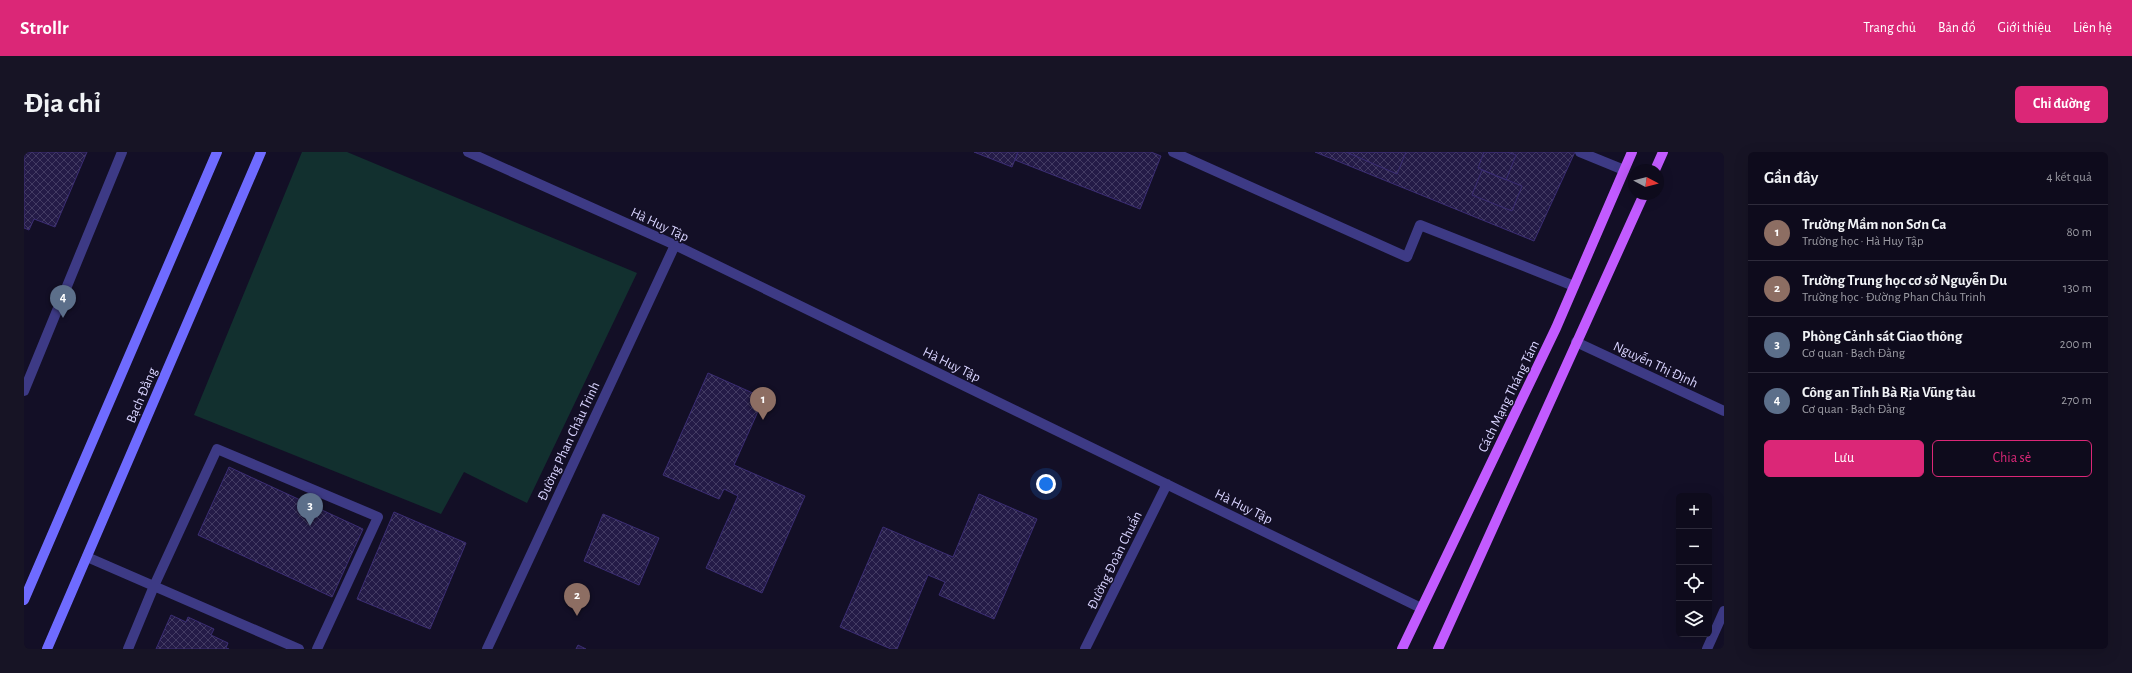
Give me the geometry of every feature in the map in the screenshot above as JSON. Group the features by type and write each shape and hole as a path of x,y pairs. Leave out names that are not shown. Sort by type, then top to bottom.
{"main road":[{"name":"Cách Mạng Tháng Tám","path":"1402,649 1556,328 1632,152"},
{"path":"1657,164 1663,152"},
{"path":"1438,649 1641,200"}],"street":[{"path":"24,391 122,152"},
{"name":"Bạch Đằng","path":"24,600 217,152"},
{"name":"Bạch Đằng","path":"47,649 261,152"},
{"name":"Hà Huy Tập","path":"468,152 675,245 1421,608"},
{"path":"1173,152 1407,257 1420,225 1574,286"},
{"path":"1580,152 1624,170"},
{"name":"Đường Phan Châu Trinh","path":"487,649 675,245"},
{"name":"Nguyễn Thị Định","path":"1576,342 1724,411"},
{"path":"128,649 154,586 217,449 378,516 317,649"},
{"name":"Đường Đoàn Chuẩn","path":"1086,649 1167,484"},
{"path":"87,557 299,649"},
{"path":"1707,649 1724,611"}],"green space":[{"path":"302,152 347,152 637,273 527,503 464,472 441,514 194,415"}],"building":[{"path":"24,152 87,152 55,227 34,219 29,230 24,228"},
{"path":"974,152 1018,152 1012,167"},
{"path":"1018,152 1151,152 1161,156 1140,209 1015,160"},
{"path":"1315,152 1575,152 1534,241"},
{"path":"1346,152 1406,152 1397,174"},
{"path":"1484,152 1507,152 1516,155 1506,180 1478,168"},
{"path":"1482,170 1522,186 1512,211 1472,195"},
{"path":"708,373 764,398 734,465 805,496 762,593 706,568 738,496 724,489 719,499 663,475"},
{"path":"229,467 363,529 332,597 198,535"},
{"path":"979,494 1037,519 994,619 939,595 945,582 928,575 897,649 891,649 840,627 883,527 953,557"},
{"path":"394,512 466,543 430,629 357,599"},
{"path":"603,514 659,538 639,585 584,561"},
{"path":"171,615 186,622 188,617 214,629 211,635 228,643 226,648 229,649 156,649"},
{"path":"578,645 586,649 576,649"}],"place":[{"name":"Công an Tỉnh Bà Rịa Vũng tàu","path":"63,318"},
{"name":"Trường Mầm non Sơn Ca","path":"763,420"},
{"name":"Phòng Cảnh sát Giao thông","path":"310,526"},
{"name":"Trường Trung học cơ sở Nguyễn Du","path":"577,616"}]}
